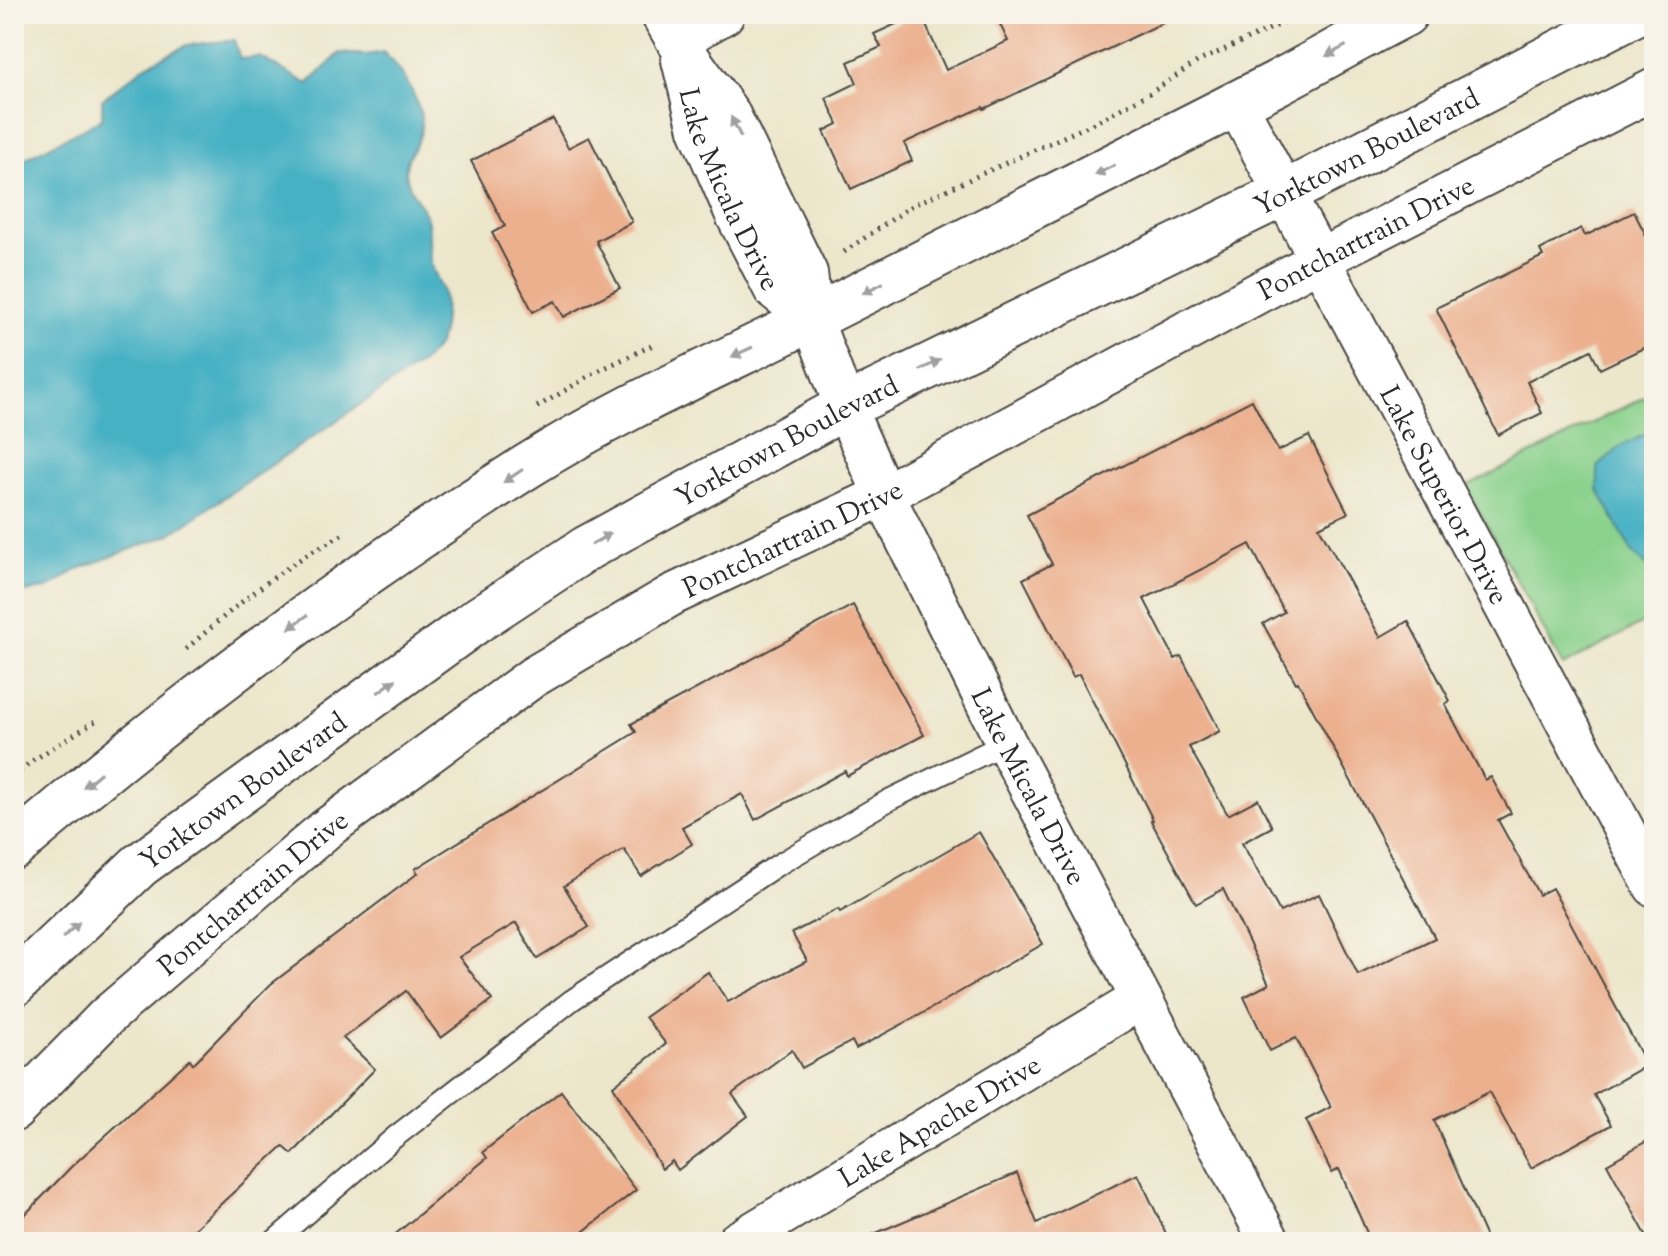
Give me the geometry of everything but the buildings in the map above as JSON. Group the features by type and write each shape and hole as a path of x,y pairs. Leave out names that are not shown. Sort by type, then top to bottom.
{"main road":[{"path":"14,847 111,764 221,677 371,570 528,465 670,386 812,319 1405,14"},
{"name":"Yorktown Boulevard","path":"14,984 140,865 476,621 587,548 845,407 1285,193 1634,14"}],"street":[{"path":"669,27 724,14"},
{"name":"Lake Micala Drive","path":"669,27 729,113 771,197 807,273 812,319 845,407 884,495 1006,743 1270,1242"},
{"name":"Pontchartrain Drive","path":"14,1111 107,1016 326,829 533,677 672,595 884,495 1321,259 1654,89"},
{"name":"Lake Superior Drive","path":"1236,103 1654,886"},
{"name":"Lake Apache Drive","path":"737,1242 1141,999"}],"lane":[{"path":"273,1242 395,1137 572,1000 789,858 889,800 1006,743"}],"green space":[{"path":"1654,392 1654,617 1563,666 1466,487"}],"water":[{"path":"234,40 240,59 260,57 308,84 340,53 366,55 383,52 406,80 421,116 421,128 406,172 428,221 431,263 443,292 444,320 439,341 434,351 420,364 169,535 78,569 47,589 14,593 14,164 102,119 102,100 146,65 187,45"},
{"path":"1654,430 1654,564 1647,566 1632,552 1598,490 1598,467 1621,446"}]}
